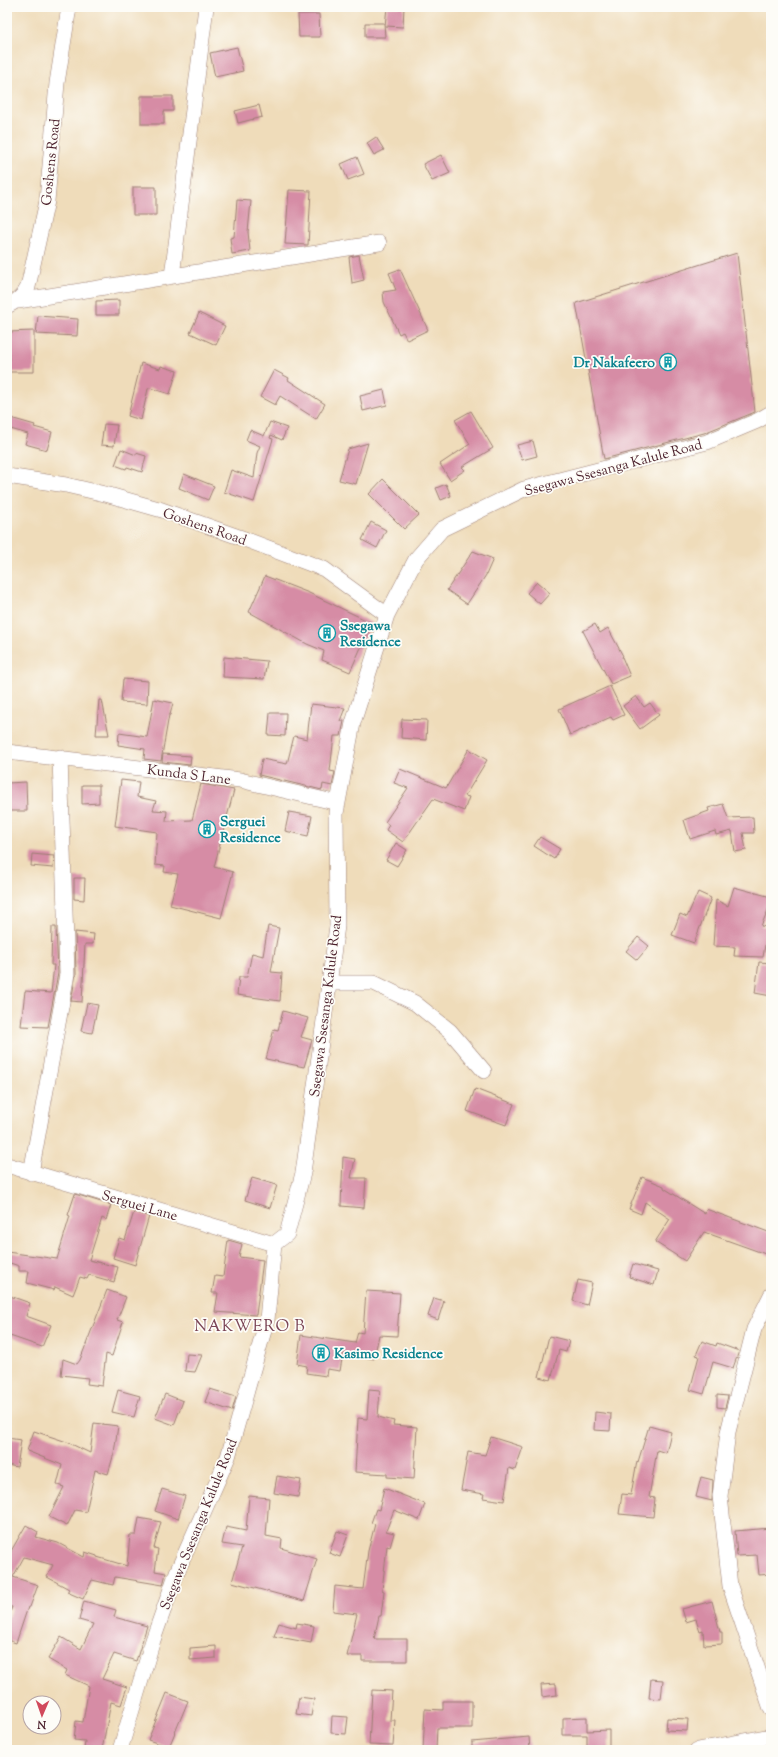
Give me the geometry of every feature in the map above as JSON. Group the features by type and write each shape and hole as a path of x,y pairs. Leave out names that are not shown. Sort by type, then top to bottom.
{"street":[{"name":"Goshens Road","path":"13,303 28,286 47,201 57,82 69,7"},
{"path":"172,276 206,7"},
{"path":"13,303 379,243"},
{"name":"Ssegawa Ssesanga Kalule Road","path":"120,1750 153,1640 177,1572 228,1456 267,1320 274,1244 287,1234 303,1173 337,926 336,841 338,803 353,723 387,615 416,559 442,529 524,490 707,442 757,421 771,413"},
{"name":"Goshens Road","path":"7,476 66,485 109,495 162,510 239,537 324,569 387,615"},
{"name":"Kunda S Lane","path":"7,752 60,757 240,780 338,803"},
{"path":"31,1172 67,974 60,757"},
{"path":"330,983 374,983 415,1003 450,1030 484,1071"},
{"name":"Serguei Lane","path":"7,1165 274,1244"},
{"path":"771,1295 754,1329 728,1432 720,1496 730,1586 771,1709"},
{"path":"697,1750 771,1736"}],"building":[{"path":"387,7 404,7 403,27 385,26"},
{"path":"298,14 319,14 320,37 299,37"},
{"path":"365,23 384,23 385,37 365,37"},
{"path":"237,47 243,71 215,77 210,53"},
{"path":"141,96 173,96 173,111 164,111 164,124 141,124"},
{"path":"259,105 262,117 238,123 235,111"},
{"path":"376,137 384,150 374,155 367,143"},
{"path":"441,155 450,173 432,181 423,164"},
{"path":"357,157 364,174 348,180 341,164"},
{"path":"133,187 156,187 156,215 133,215"},
{"path":"289,190 311,191 308,245 285,244"},
{"path":"237,200 251,201 248,232 250,251 232,254 230,238 234,237"},
{"name":"Dr Nakafeero","path":"737,253 755,412 704,433 604,459 576,303"},
{"path":"359,255 364,280 352,283 349,257"},
{"path":"400,269 428,330 407,340 403,332 399,334 384,302 383,292 396,290 389,273"},
{"path":"119,300 119,315 96,315 96,301"},
{"path":"199,313 225,326 216,345 190,333"},
{"path":"38,316 78,319 77,336 36,334"},
{"path":"34,331 34,372 8,372 10,360 8,332"},
{"path":"141,363 160,369 161,366 177,371 170,394 150,388 148,389 141,420 128,416"},
{"path":"274,370 289,378 288,380 325,404 316,419 280,396 275,405 260,397"},
{"path":"384,390 387,405 363,411 360,396"},
{"path":"471,411 493,448 462,467 465,470 450,480 440,464 470,444 455,420"},
{"path":"7,417 35,425 34,427 52,432 47,450 25,444 28,434 7,428"},
{"path":"270,422 287,428 282,440 271,435 270,438 273,439 254,502 224,492 231,470 254,478 257,453 260,446 246,440 250,430 264,436"},
{"path":"104,424 117,425 114,446 101,445"},
{"path":"533,441 537,456 522,460 517,445"},
{"path":"368,443 356,484 339,480 348,449"},
{"path":"121,449 136,455 136,453 146,456 142,472 115,465"},
{"path":"184,474 214,486 208,500 179,488"},
{"path":"383,479 419,515 404,529 369,494"},
{"path":"446,484 451,496 441,500 436,488"},
{"path":"371,522 386,530 377,548 362,540"},
{"path":"473,551 493,559 486,575 467,604 447,590"},
{"name":"Ssegawa Residence","path":"265,576 309,593 372,623 350,672 322,660 324,651 307,644 249,612"},
{"path":"537,582 550,593 540,604 527,593"},
{"path":"595,624 600,633 608,628 623,656 622,657 630,676 611,684 583,631"},
{"path":"224,657 267,661 264,679 223,677"},
{"path":"123,679 148,681 147,704 121,702"},
{"path":"610,686 624,715 613,720 611,717 570,735 559,709"},
{"path":"636,696 644,707 650,703 659,715 640,729 623,706"},
{"path":"154,699 173,703 169,715 161,761 144,759 145,749 118,745 119,733 147,737"},
{"path":"99,700 102,700 109,735 96,735"},
{"path":"311,704 345,708 340,721 344,721 341,736 334,736 330,771 335,772 332,786 323,784 322,790 259,775 262,759 287,764 294,736 307,739"},
{"path":"270,713 286,713 285,736 268,735"},
{"path":"402,719 427,720 426,740 401,738"},
{"path":"469,749 487,760 465,796 469,797 464,811 433,799 403,842 386,830 389,825 385,822 408,788 394,783 400,769 446,788"},
{"path":"163,754 191,756 190,765 162,762"},
{"name":"Serguei Residence","path":"121,780 139,782 137,797 156,801 153,810 167,811 166,821 192,820 201,784 234,790 214,867 233,872 221,918 170,905 178,874 164,872 165,866 155,865 157,832 115,826"},
{"path":"26,782 27,811 7,811 7,783"},
{"path":"82,785 99,785 99,803 82,804"},
{"path":"723,804 728,818 753,817 754,833 743,833 746,850 735,852 732,831 716,835 715,831 690,839 684,820 709,811 708,808"},
{"path":"289,812 312,816 308,836 285,831"},
{"path":"540,837 560,849 554,859 534,846"},
{"path":"396,843 407,850 397,866 386,860"},
{"path":"32,854 54,856 53,868 31,866"},
{"path":"74,878 85,878 84,900 74,899"},
{"path":"734,887 771,897 771,903 761,926 768,927 763,957 734,956 735,947 713,946 716,900 728,906"},
{"path":"698,892 711,898 694,943 672,935 680,914 687,917"},
{"path":"268,926 279,928 271,972 282,973 280,1001 237,995 239,977 247,977 252,953 263,956"},
{"path":"52,927 56,927 58,973 48,1027 21,1026 25,991 51,993 54,965 51,965"},
{"path":"75,932 94,934 93,944 85,944 82,1002 71,1001 76,974"},
{"path":"638,937 649,946 637,960 626,951"},
{"path":"759,962 771,963 771,996 755,993"},
{"path":"87,1003 98,1005 92,1033 81,1031"},
{"path":"283,1011 308,1018 301,1037 312,1040 304,1067 266,1059 274,1029 278,1030"},
{"path":"475,1089 514,1104 506,1125 467,1111"},
{"path":"343,1157 355,1159 351,1178 366,1178 364,1208 341,1206"},
{"path":"642,1177 664,1186 664,1188 705,1214 706,1209 771,1233 771,1256 704,1232 685,1261 655,1242 670,1219 645,1202 641,1214 629,1209"},
{"path":"252,1178 277,1185 270,1208 245,1200"},
{"path":"75,1194 111,1205 106,1220 102,1218 89,1260 118,1267 114,1282 89,1275 87,1279 80,1277 73,1295 55,1287 54,1290 27,1283 29,1271 19,1271 19,1266 7,1262 7,1252 57,1259"},
{"path":"134,1212 149,1216 135,1265 113,1258 119,1238 125,1240"},
{"path":"228,1240 242,1244 239,1257 263,1260 256,1315 215,1312 218,1293 212,1293 215,1276 223,1277"},
{"path":"633,1264 658,1271 654,1285 629,1277"},
{"path":"578,1280 592,1283 587,1305 573,1301"},
{"path":"107,1290 126,1297 117,1320 123,1322 112,1356 106,1354 102,1386 87,1384 88,1378 61,1375 63,1359 77,1364 80,1360"},
{"path":"366,1291 400,1293 397,1336 379,1335 374,1359 343,1353 340,1371 327,1369 326,1376 306,1373 307,1366 297,1364 301,1335 355,1343 358,1332 363,1333"},
{"path":"7,1295 30,1303 26,1316 51,1325 42,1347 7,1335"},
{"path":"434,1298 444,1301 438,1320 428,1316"},
{"path":"549,1336 569,1341 566,1352 559,1350 551,1380 539,1377"},
{"path":"702,1341 716,1346 717,1343 739,1351 733,1368 713,1362 704,1394 690,1390 699,1356 696,1355"},
{"path":"187,1354 202,1355 195,1372 185,1371"},
{"path":"210,1389 236,1397 232,1411 205,1402"},
{"path":"369,1389 380,1390 378,1417 394,1421 393,1425 417,1427 414,1479 387,1477 387,1474 355,1472 358,1418 367,1419"},
{"path":"118,1390 140,1396 134,1417 112,1412"},
{"path":"165,1394 183,1401 174,1425 155,1418"},
{"path":"717,1395 728,1396 725,1408 717,1407"},
{"path":"595,1412 611,1414 610,1431 594,1430"},
{"path":"94,1423 118,1426 114,1453 108,1474 95,1470 86,1512 75,1510 67,1526 49,1517 64,1487 57,1485 62,1465 27,1451 34,1431 67,1442 90,1453"},
{"path":"649,1426 671,1432 666,1453 657,1450 649,1497 655,1498 653,1517 619,1514 622,1494 631,1495 637,1461 638,1462"},
{"path":"491,1437 523,1447 515,1470 509,1468 504,1501 483,1498 484,1494 461,1490 468,1452 485,1455"},
{"path":"7,1438 21,1440 17,1467 7,1465"},
{"path":"277,1476 301,1480 298,1497 274,1493"},
{"path":"701,1477 713,1480 712,1501 696,1497"},
{"path":"384,1488 425,1504 419,1520 394,1510 386,1531 394,1533 390,1547 387,1546 382,1590 384,1591 381,1616 379,1616 374,1639 407,1639 407,1661 362,1661 362,1656 347,1656 357,1614 333,1611 335,1586 363,1589 368,1551 375,1524 371,1523 376,1509 379,1510"},
{"path":"162,1489 185,1496 178,1519 155,1511"},
{"path":"249,1496 269,1498 266,1536 282,1539 281,1548 317,1559 304,1601 232,1582 242,1547 222,1544 226,1527 246,1531"},
{"path":"139,1518 161,1522 154,1548 158,1549 155,1571 166,1573 163,1585 115,1577 113,1585 92,1580 83,1599 67,1592 69,1589 47,1577 53,1565 24,1557 13,1577 38,1585 30,1607 28,1607 16,1643 7,1640 7,1621 12,1607 7,1606 7,1558 26,1525 38,1532 36,1537 58,1543 84,1557 85,1552 127,1566 130,1535 136,1535"},
{"path":"771,1528 771,1574 759,1575 757,1555 737,1556 735,1531"},
{"path":"337,1531 348,1535 340,1557 329,1553"},
{"path":"84,1601 116,1610 114,1617 147,1626 136,1661 114,1654 102,1679 127,1687 121,1705 111,1702 102,1750 84,1750 85,1741 74,1740 76,1721 83,1722 89,1686 65,1675 67,1670 48,1659 61,1637 81,1649 93,1624 79,1620"},
{"path":"712,1601 720,1632 722,1632 722,1644 704,1645 703,1630 700,1631 696,1619 686,1622 682,1609"},
{"path":"279,1623 296,1628 297,1623 314,1626 311,1643 274,1636"},
{"path":"216,1646 216,1658 190,1660 190,1648"},
{"path":"651,1679 663,1680 661,1699 649,1698"},
{"path":"556,1684 557,1695 542,1697 541,1685"},
{"path":"372,1690 392,1691 390,1720 395,1720 393,1746 369,1745"},
{"path":"167,1693 188,1701 169,1747 148,1740"},
{"path":"299,1697 314,1699 311,1716 296,1714"},
{"path":"443,1701 472,1701 472,1728 437,1728 436,1750 423,1750 425,1709 443,1710"},
{"path":"332,1716 348,1717 346,1734 331,1733"},
{"path":"587,1717 587,1731 609,1730 609,1750 587,1750 587,1735 563,1735 563,1718"},
{"path":"667,1718 688,1719 687,1731 666,1730"},
{"path":"529,1737 530,1750 472,1750 472,1742"}],"place":[{"name":"Dr Nakafeero","path":"668,362"},
{"name":"Ssegawa Residence","path":"327,633"},
{"name":"Serguei Residence","path":"207,829"},
{"name":"Kasimo Residence","path":"321,1353"}],"district":[{"name":"NAKWERO B","path":"250,1325"}]}
